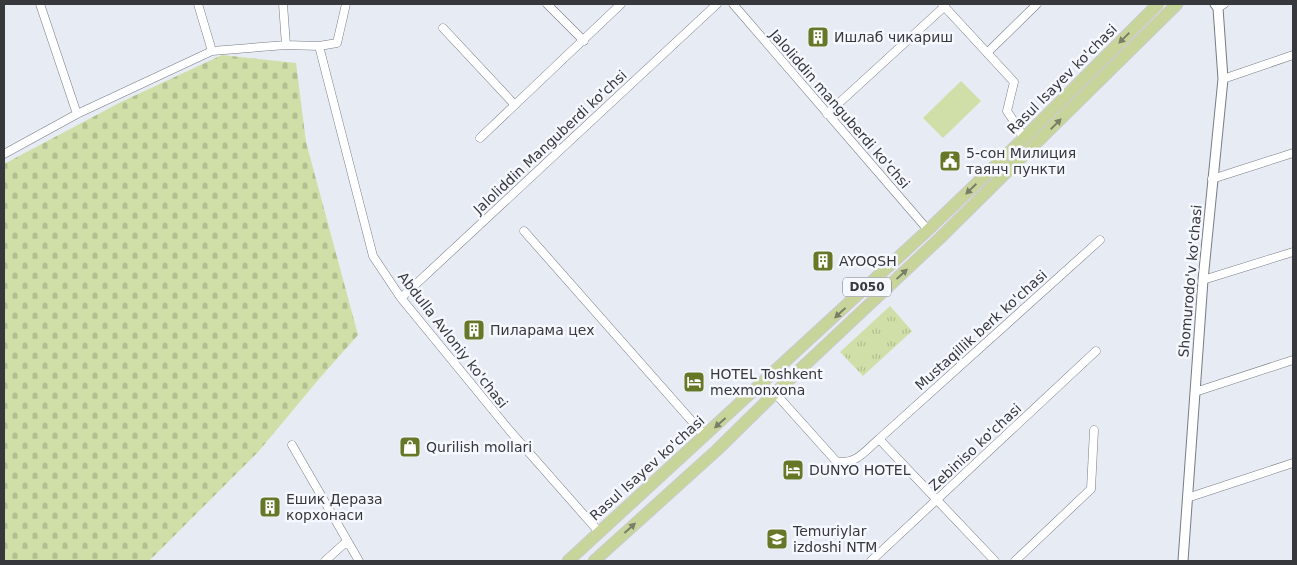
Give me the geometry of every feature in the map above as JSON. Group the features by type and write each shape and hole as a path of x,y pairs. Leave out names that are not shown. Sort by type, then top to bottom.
{"main road":[{"name":"Rasul Isayev ko'chasi","path":"568,561 928,230 1023,139 1158,4"},
{"name":"Rasul Isayev ko'chasi","path":"594,561 717,450 940,238 1177,4"},
{"path":"706,436 717,450"}],"street":[{"path":"40,4 77,114"},
{"path":"198,4 212,51"},
{"path":"283,4 286,45"},
{"path":"4,154 77,114 212,51 286,45 319,46 337,43 346,4"},
{"path":"547,4 584,41"},
{"path":"480,138 622,4"},
{"name":"Jaloliddin Manguberdi ko'chsi","path":"401,298 717,4"},
{"name":"Jaloliddin manguberdi ko'chsi","path":"733,4 928,230"},
{"path":"987,53 1037,4"},
{"path":"826,114 943,5 1014,82 1007,111 1023,139"},
{"name":"Shomurodo'v ko'chasi","path":"1183,561 1203,280 1223,79 1219,5"},
{"path":"443,28 515,105"},
{"name":"Abdulla Avloniy ko'chasi","path":"319,46 373,256 401,298 510,431 599,532"},
{"path":"1223,79 1293,56"},
{"path":"1212,178 1293,153"},
{"path":"524,231 706,436"},
{"name":"Mustaqillik berk ko'chasi","path":"775,393 836,461 844,463 853,461 880,439 1100,240"},
{"path":"1203,280 1293,252"},
{"name":"Zebiniso ko'chasi","path":"870,561 1096,351"},
{"path":"1194,392 1293,360"},
{"path":"1015,561 1091,489 1094,430"},
{"path":"880,439 995,561"},
{"path":"292,446 346,542 359,561"},
{"path":"1187,498 1293,463"},
{"path":"325,561 346,542"}],"green space":[{"path":"222,55 296,63 306,142 358,335 258,452 149,561 4,561 4,164 121,102"},
{"path":"961,81 981,101 943,138 923,118"},
{"path":"890,306 912,331 863,376 840,352"}],"place":[{"name":"Ишлаб чикариш","path":"818,37"},
{"name":"5-сон Милиция таянч пункти","path":"950,161"},
{"name":"AYOQSH","path":"823,261"},
{"name":"Пиларама цех","path":"474,330"},
{"name":"HOTEL Toshkent mexmonxona","path":"694,382"},
{"name":"Qurilish mollari","path":"410,447"},
{"name":"DUNYO HOTEL","path":"793,470"},
{"name":"Ешик Дераза корхонаси","path":"270,507"},
{"name":"Temuriylar izdoshi NTM","path":"777,539"}]}
